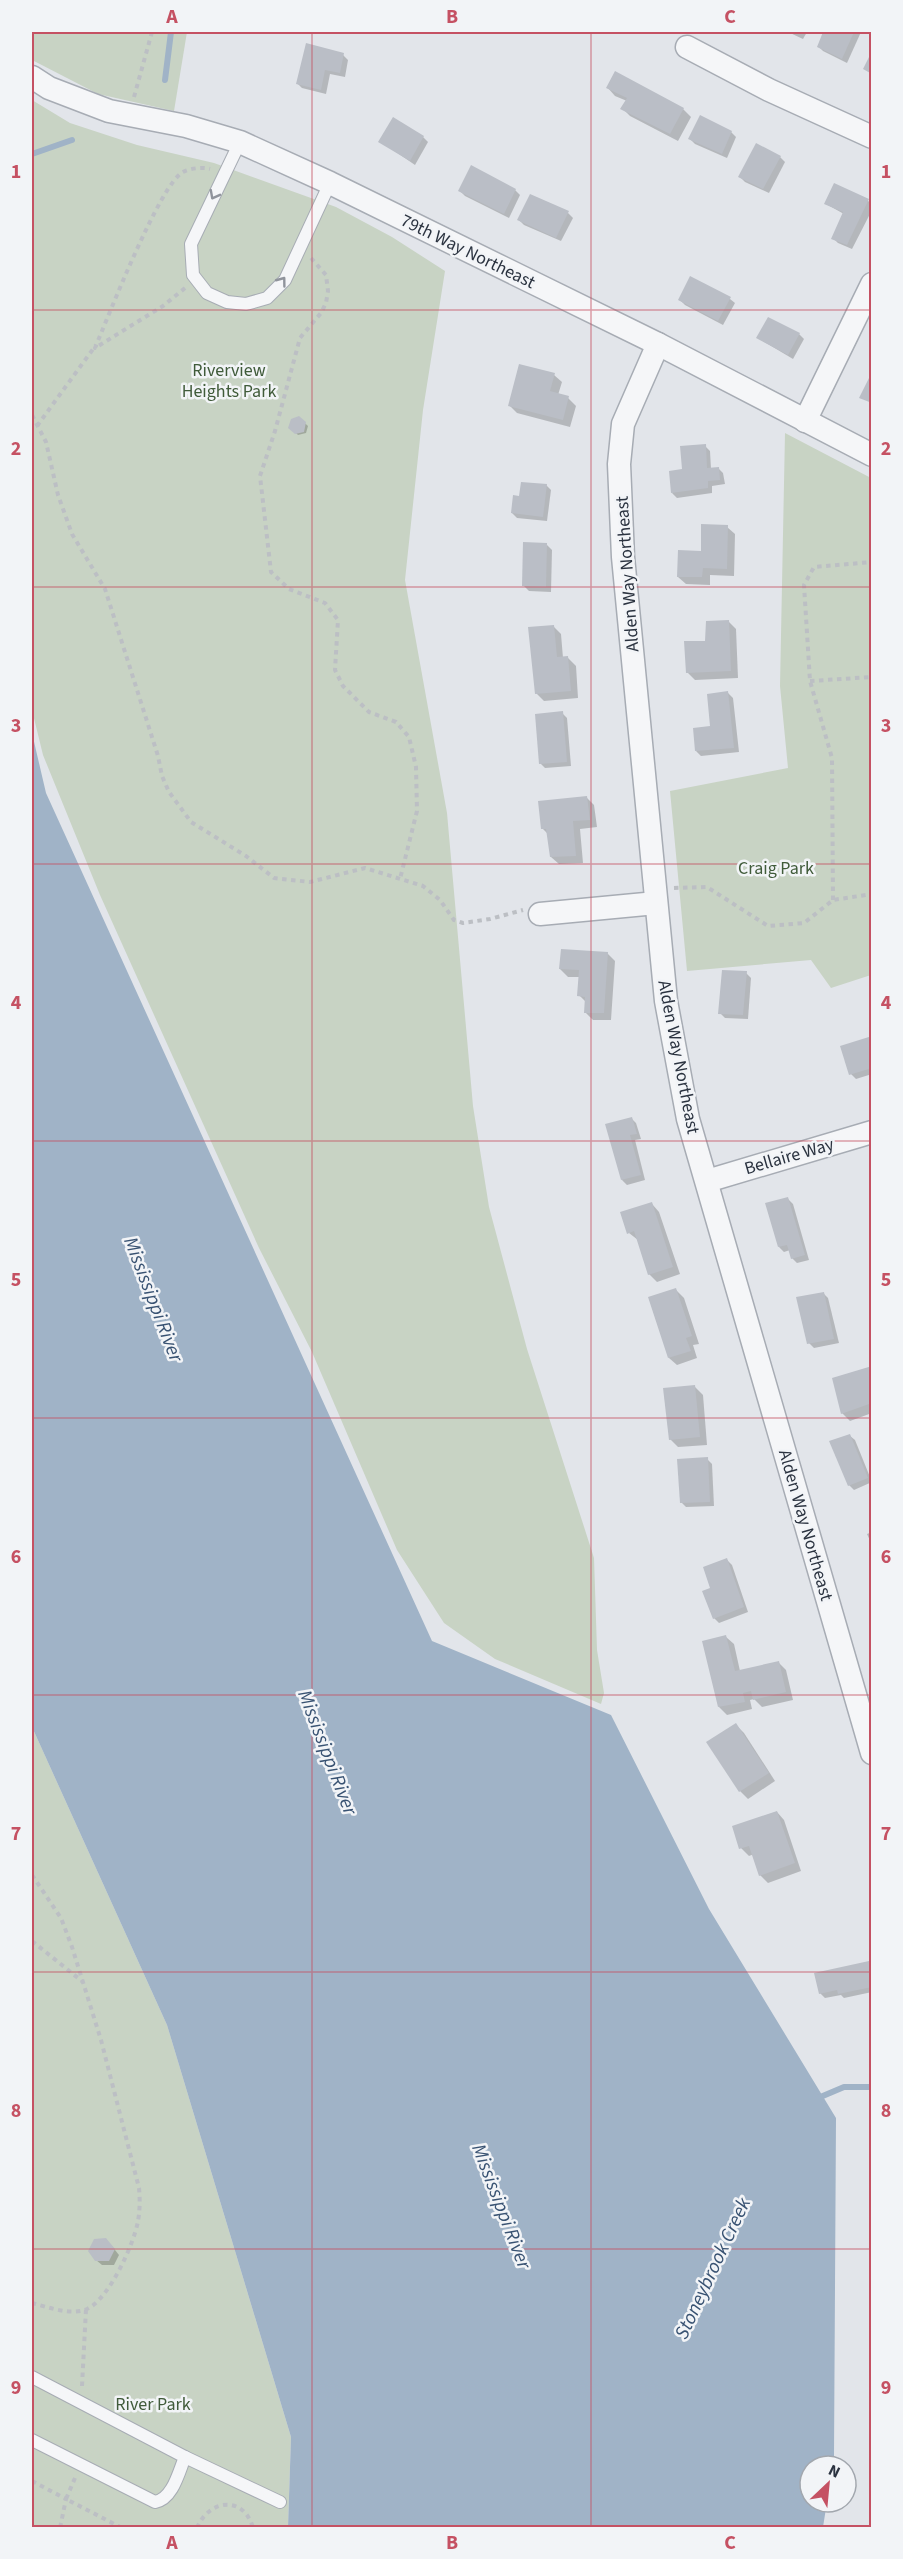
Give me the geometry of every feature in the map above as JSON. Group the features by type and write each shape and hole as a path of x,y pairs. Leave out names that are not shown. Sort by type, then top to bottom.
{"street":[{"path":"687,47 769,90 872,137"},
{"name":"79th Way Northeast","path":"40,83 85,104 131,116 186,126 240,142 330,183 658,344 872,455"},
{"path":"805,421 872,284"},
{"name":"Alden Way Northeast","path":"658,344 623,424 619,464 623,557 666,1002 688,1119 872,1753"},
{"path":"540,914 656,896"},
{"name":"Bellaire Way","path":"707,1181 872,1132"}],"lane":[{"path":"240,142 191,244 193,275 207,293 227,302 246,304 267,298 285,280 330,183"},
{"path":"32,2377 185,2457 280,2502"},
{"path":"32,2440 155,2502 162,2501 168,2494 185,2457"}],"path":[{"path":"131,116 134,92 152,32"},
{"path":"38,426 96,345 151,219 168,187 183,172 203,167 225,173"},
{"path":"301,246 326,276 328,291 321,313 300,338 275,431 260,476 271,572 289,589 325,603 338,620 335,670 343,686 369,712 396,722 409,737 416,767 417,811 400,879"},
{"path":"96,345 95,348 163,306 197,279"},
{"path":"32,415 46,442 58,495 72,534 105,589 158,756 162,776 177,806 191,822 246,856 274,878 310,882 365,868 423,886 440,900 454,920 463,923 490,919 522,909 540,914"},
{"path":"833,900 831,758 810,681 804,585 814,567 872,561"},
{"path":"810,681 872,677"},
{"path":"656,896 707,887 768,926 804,923 833,900 872,894"},
{"path":"32,1875 62,1918 84,1983 139,2188 140,2202 138,2223 120,2265 99,2300 86,2309 66,2311 32,2303"},
{"path":"32,1941 84,1983"},
{"path":"78,2403 84,2366 86,2309"},
{"path":"60,2528 66,2499 81,2465"},
{"path":"32,2481 122,2528"},
{"path":"197,2528 208,2510 216,2506 229,2505 241,2507 250,2517 253,2528"}],"green space":[{"path":"32,32 187,32 174,111 98,94 34,61 32,59"},
{"name":"Riverview Heights Park","path":"32,100 70,123 137,145 214,163 336,207 392,237 445,271 423,410 405,580 447,813 473,1106 489,1207 527,1349 594,1558 597,1650 604,1693 601,1704 495,1659 444,1623 397,1550 312,1352 259,1248 100,895 43,755 32,710"},
{"name":"Craig Park","path":"785,433 871,478 871,975 831,988 811,960 687,971 670,791 788,768 780,686"},
{"name":"River Park","path":"32,1727 167,2025 291,2437 288,2527 32,2527"}],"water":[{"name":"Mississippi River","path":"32,733 46,793 432,1641 611,1715 709,1909 836,2118 834,2454 798,2454 798,2514 825,2514 823,2527 288,2527 291,2437 167,2025 32,1727"}],"building":[{"path":"823,32 854,32 842,59 817,47"},
{"path":"306,43 344,53 340,73 325,70 321,90 296,84"},
{"path":"872,51 872,74 863,69"},
{"path":"615,71 684,108 670,134 620,109 627,98 606,88"},
{"path":"700,115 732,131 722,154 688,139"},
{"path":"393,117 424,136 410,161 378,142"},
{"path":"756,143 781,156 763,189 738,177"},
{"path":"471,165 516,189 504,214 458,191"},
{"path":"834,183 869,199 847,245 831,239 843,212 824,204"},
{"path":"530,194 569,211 556,238 517,220"},
{"path":"690,276 731,297 718,321 678,300"},
{"path":"768,317 800,333 788,355 756,338"},
{"path":"519,364 555,373 550,391 569,396 563,420 508,406"},
{"path":"872,372 872,403 859,398"},
{"path":"299,416 306,422 304,432 295,434 288,428 291,419"},
{"path":"706,444 707,468 719,467 720,480 708,481 708,488 671,493 669,471 682,469 680,446"},
{"path":"521,482 547,484 543,517 511,513 513,495 519,496"},
{"path":"701,524 728,525 727,569 703,568 702,577 677,577 678,550 701,551"},
{"path":"523,542 547,543 546,587 522,586"},
{"path":"729,620 731,671 686,673 684,641 705,641 706,621"},
{"path":"554,625 557,657 568,656 571,691 535,694 528,627"},
{"path":"728,691 734,748 695,751 693,728 710,726 707,694"},
{"path":"563,711 567,762 539,764 535,714"},
{"path":"587,796 590,820 573,821 576,856 550,857 546,829 541,829 538,801"},
{"path":"561,949 608,952 604,1013 584,1013 585,997 577,996 579,970 559,969"},
{"path":"722,970 747,971 743,1015 718,1014"},
{"path":"872,1036 872,1068 849,1075 840,1046"},
{"path":"632,1117 637,1134 630,1135 641,1175 621,1180 605,1124"},
{"path":"788,1197 805,1255 791,1259 787,1245 778,1247 765,1203"},
{"path":"652,1202 673,1267 648,1275 634,1231 627,1234 620,1212"},
{"path":"676,1288 692,1336 686,1338 691,1351 668,1358 648,1297"},
{"path":"824,1292 834,1339 807,1344 796,1297"},
{"path":"872,1366 872,1403 841,1414 832,1378"},
{"path":"695,1385 700,1437 669,1440 663,1388"},
{"path":"850,1434 868,1478 848,1486 829,1441"},
{"path":"708,1457 710,1502 680,1503 677,1459"},
{"path":"727,1558 744,1607 713,1619 702,1591 710,1588 703,1567"},
{"path":"726,1635 735,1671 779,1661 786,1692 753,1700 751,1691 743,1693 745,1702 718,1707 702,1641"},
{"path":"736,1723 769,1773 739,1792 706,1742"},
{"path":"777,1811 795,1863 759,1876 749,1846 739,1849 732,1826"},
{"path":"869,1961 872,1987 838,1994 837,1990 819,1994 814,1973"},
{"path":"106,2238 115,2249 109,2261 95,2261 88,2251 94,2239"}],"waterway":[{"path":"165,80 171,32"},
{"path":"32,154 72,140"},
{"name":"Stoneybrook Creek","path":"818,2098 844,2087 872,2087"}]}
